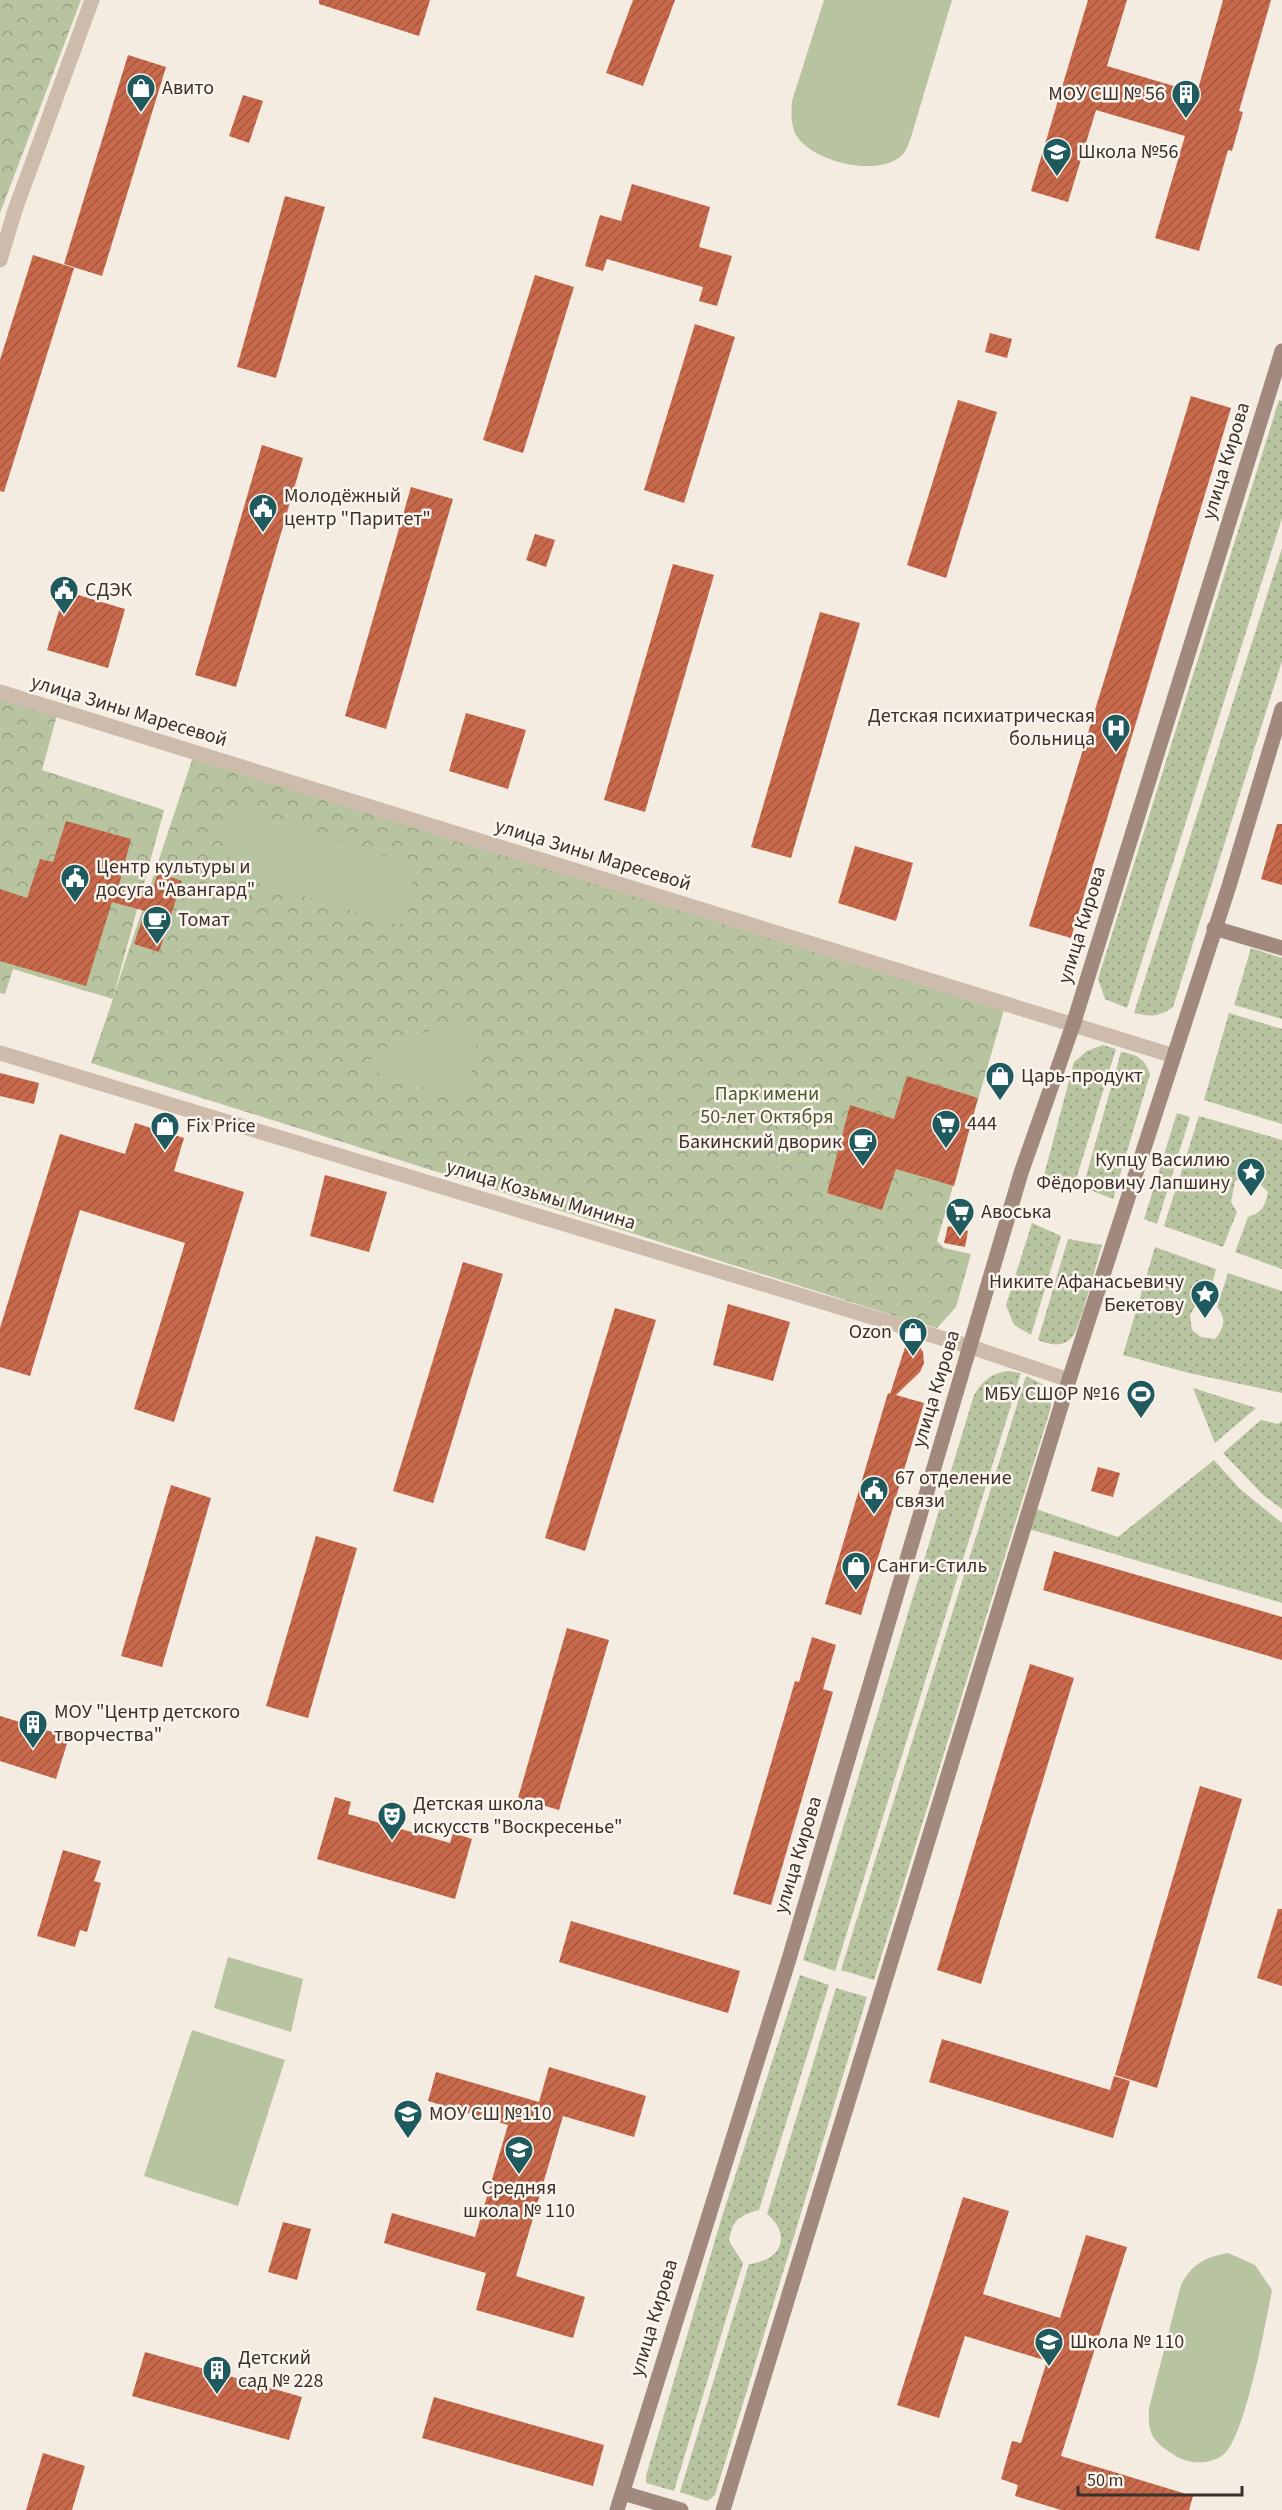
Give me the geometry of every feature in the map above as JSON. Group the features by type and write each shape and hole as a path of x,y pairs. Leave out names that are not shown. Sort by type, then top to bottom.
{"main road":[{"name":"улица Кирова","path":"617,2510 789,1959 1021,1173 1073,1025 1282,351"},
{"path":"723,2510 1069,1380 1174,1056 1282,709"},
{"path":"1214,928 1282,948"},
{"path":"623,2493 681,2510"}],"street":[{"path":"0,260 15,210 92,0"},
{"name":"улица Зины Маресевой","path":"0,692 1174,1056"},
{"name":"улица Козьмы Минина","path":"0,1053 971,1347 1069,1380"}],"green space":[{"path":"0,0 81,0 0,213"},
{"path":"824,0 952,0 909,144 903,154 893,161 879,165 846,164 815,152 795,133 792,101"},
{"path":"1279,400 1282,401 1282,518 1127,1008 1105,999 1098,979"},
{"path":"1282,548 1282,661 1173,1007 1154,1015 1134,1013"},
{"name":"Парк имени 50-лет Октября","path":"0,698 57,715 42,770 164,810 113,998 193,757 1004,1010 937,1241 944,1248 971,1254 956,1307 937,1328 911,1321 91,1063 113,999 13,969 5,994 0,993"},
{"path":"224,806 417,866 400,925 230,874"},
{"path":"1251,948 1282,958 1282,1019 1234,1005"},
{"path":"1229,1013 1282,1029 1282,1124 1204,1100"},
{"path":"452,1022 479,1030 466,1100 368,1070 373,1053"},
{"path":"1103,1045 1116,1049 1074,1186 1043,1179 1074,1062 1087,1051"},
{"path":"1121,1052 1140,1058 1150,1074 1113,1199 1083,1187"},
{"path":"1177,1113 1190,1117 1157,1224 1144,1219"},
{"path":"1199,1116 1282,1140 1282,1269 1235,1252 1248,1217 1260,1211 1266,1201 1268,1192 1259,1183 1243,1178 1235,1181 1231,1202 1237,1212 1223,1247 1164,1226"},
{"path":"1032,1223 1061,1236 1031,1335 1014,1325 1006,1305"},
{"path":"1068,1239 1102,1245 1073,1336 1061,1344 1052,1344 1038,1340"},
{"path":"1155,1247 1216,1269 1207,1303 1196,1305 1190,1315 1192,1330 1201,1337 1215,1339 1221,1331 1223,1319 1217,1307 1228,1273 1282,1291 1282,1393 1189,1373 1123,1355"},
{"path":"1007,1371 1021,1373 835,1971 803,1960 974,1395 988,1379"},
{"path":"1026,1376 1046,1386 1051,1396 1051,1407 874,1980 841,1970"},
{"path":"1193,1388 1256,1408 1215,1443"},
{"path":"1261,1420 1278,1424 1282,1421 1282,1509 1263,1495 1223,1453"},
{"path":"1214,1460 1240,1489 1282,1523 1282,1603 1029,1529 1036,1509 1118,1537"},
{"path":"228,1957 303,1979 291,2032 214,2008"},
{"path":"800,1975 829,1985 759,2210 741,2217 735,2223 731,2234 729,2241 743,2263 674,2491 646,2483 646,2476 720,2223"},
{"path":"836,1988 867,1997 715,2495 707,2501 680,2492 749,2264 769,2258 779,2246 780,2231 767,2214"},
{"path":"192,2030 285,2060 238,2206 144,2176"},
{"path":"1228,2253 1255,2265 1272,2290 1260,2352 1247,2404 1231,2445 1223,2455 1211,2461 1183,2460 1159,2444 1152,2435 1149,2408 1181,2285 1200,2263"}],"building":[{"path":"319,0 430,0 419,36 319,4"},
{"path":"633,0 675,0 643,86 606,73"},
{"name":"МОУ СШ № 56","path":"1088,0 1127,0 1107,66 1197,93 1223,0 1271,0 1239,111 1243,112 1232,151 1228,150 1199,251 1155,238 1185,136 1096,110 1068,202 1031,191"},
{"path":"128,55 166,67 102,276 64,264"},
{"path":"243,95 263,101 249,143 229,136"},
{"path":"632,184 710,207 699,247 732,256 717,306 699,301 703,287 607,259 603,271 585,266 600,215 621,221"},
{"path":"285,196 325,207 276,378 237,367"},
{"path":"33,255 74,268 4,492 0,491 0,360"},
{"path":"535,275 574,287 523,453 483,440"},
{"path":"695,324 735,337 684,503 644,490"},
{"path":"990,333 1012,339 1007,358 985,352"},
{"path":"1191,396 1231,408 1071,938 1029,926"},
{"path":"958,400 997,412 946,578 907,565"},
{"path":"262,445 303,458 236,687 195,675"},
{"path":"411,487 453,499 386,729 345,716"},
{"path":"535,534 555,540 546,567 526,560"},
{"path":"673,564 714,575 645,812 604,800"},
{"path":"65,591 125,609 108,668 47,650"},
{"path":"820,612 860,623 791,858 751,847"},
{"path":"466,713 526,730 508,789 449,771"},
{"name":"Центр культуры и досуга \"Авангард\"","path":"66,821 131,839 119,885 151,893 158,873 182,881 159,952 134,944 145,911 112,902 86,986 0,961 0,889 27,898 40,859 53,862"},
{"path":"1277,824 1282,824 1282,885 1261,879"},
{"path":"855,846 913,863 896,921 838,903"},
{"path":"0,1073 39,1083 34,1104 0,1096"},
{"path":"907,1076 978,1098 954,1186 896,1169 882,1210 827,1193 850,1105 894,1119"},
{"path":"135,1123 184,1138 174,1171 244,1192 174,1422 134,1409 185,1243 80,1210 30,1376 0,1367 0,1328 60,1134 125,1154"},
{"path":"325,1175 387,1192 369,1252 310,1236"},
{"path":"948,1226 968,1231 965,1247 944,1243"},
{"path":"463,1262 503,1274 433,1503 393,1491"},
{"path":"728,1304 790,1322 773,1381 713,1365"},
{"path":"615,1308 656,1320 585,1551 545,1538"},
{"path":"908,1338 916,1341 923,1352 924,1363 920,1372 896,1395 924,1403 861,1615 825,1604 888,1393 890,1394"},
{"path":"1098,1467 1120,1473 1113,1497 1091,1491"},
{"path":"171,1485 211,1498 162,1667 121,1656"},
{"path":"316,1536 357,1548 308,1718 266,1706"},
{"path":"1054,1551 1282,1617 1282,1660 1043,1590"},
{"path":"567,1628 609,1640 559,1810 518,1798"},
{"path":"812,1637 836,1645 823,1689 833,1692 771,1905 733,1894 795,1681 799,1682"},
{"path":"1030,1664 1074,1678 981,1984 937,1970"},
{"name":"МОУ \"Центр детского творчества\"","path":"0,1716 69,1737 56,1779 0,1761"},
{"path":"1200,1786 1242,1799 1157,2088 1115,2075"},
{"path":"335,1797 351,1802 348,1814 450,1843 453,1833 472,1839 455,1899 317,1859"},
{"path":"63,1850 101,1861 94,1881 101,1883 87,1932 80,1930 75,1947 37,1936"},
{"path":"1278,1909 1282,1909 1282,1986 1257,1978"},
{"path":"571,1921 740,1971 728,2013 559,1962"},
{"path":"942,2039 1110,2090 1114,2076 1130,2081 1113,2138 929,2082"},
{"name":"Средняя школа № 110","path":"549,2067 646,2096 634,2137 563,2116 516,2276 585,2297 573,2338 476,2310 486,2273 384,2243 392,2213 475,2237 508,2125 428,2101 436,2072 539,2102"},
{"path":"963,2197 1009,2211 983,2294 1060,2318 1086,2235 1127,2247 1061,2456 1193,2496 1189,2510 1061,2510 1015,2496 1018,2485 1001,2479 1012,2441 1021,2443 1047,2361 965,2336 939,2418 897,2405"},
{"path":"283,2222 311,2229 297,2280 268,2272"},
{"name":"Детский сад № 228","path":"145,2352 302,2397 289,2440 132,2396"},
{"path":"434,2397 604,2445 593,2486 422,2438"},
{"path":"43,2453 85,2466 72,2510 26,2510"}],"place":[{"name":"Авито","path":"141,114"},
{"name":"МОУ СШ № 56","path":"1186,120"},
{"name":"Школа №56","path":"1057,178"},
{"name":"Молодёжный центр \"Паритет\"","path":"263,534"},
{"name":"СДЭК","path":"64,616"},
{"name":"Детская психиатрическая больница","path":"1116,754"},
{"name":"Центр культуры и досуга \"Авангард\"","path":"75,904"},
{"name":"Томат","path":"157,946"},
{"name":"Царь-продукт","path":"1000,1102"},
{"name":"444","path":"946,1150"},
{"name":"Fix Price","path":"165,1152"},
{"name":"Бакинский дворик","path":"863,1168"},
{"name":"Купцу Василию Фёдоровичу Лапшину","path":"1251,1198"},
{"name":"Авоська","path":"960,1238"},
{"name":"Никите Афанасьевичу Бекетову","path":"1205,1320"},
{"name":"Ozon","path":"913,1358"},
{"name":"МБУ СШОР №16","path":"1141,1420"},
{"name":"67 отделение связи","path":"874,1516"},
{"name":"Санги-Стиль","path":"856,1592"},
{"name":"МОУ \"Центр детского творчества\"","path":"33,1750"},
{"name":"Детская школа искусств \"Воскресенье\"","path":"392,1842"},
{"name":"МОУ СШ №110","path":"408,2140"},
{"name":"Средняя школа № 110","path":"519,2176"},
{"name":"Школа № 110","path":"1049,2368"},
{"name":"Детский сад № 228","path":"217,2396"}]}
